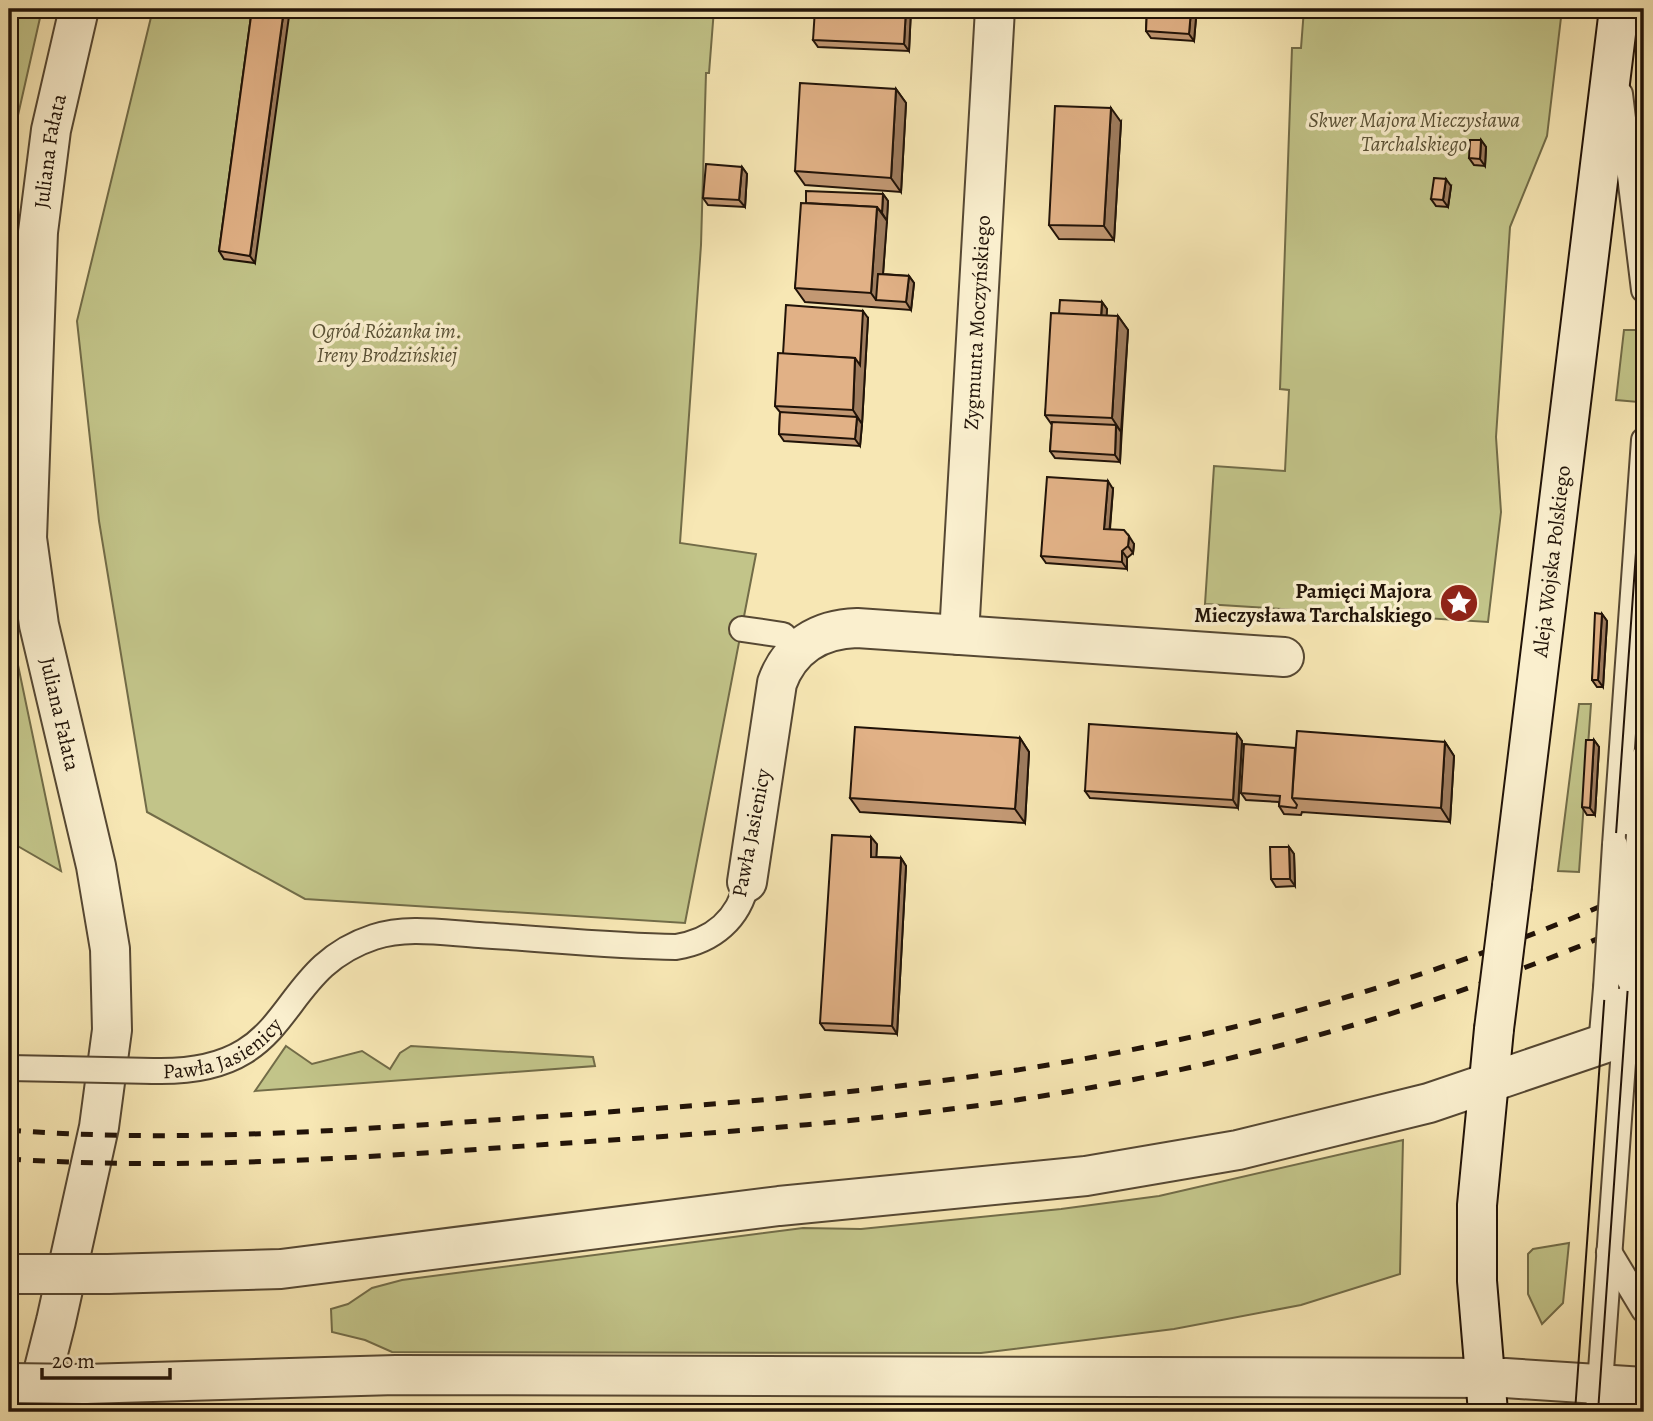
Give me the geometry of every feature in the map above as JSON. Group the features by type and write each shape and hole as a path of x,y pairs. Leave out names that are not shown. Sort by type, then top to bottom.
{"street":[{"name":"Juliana Fałata","path":"33,1412 57,1321 99,1127 112,1030 110,949 39,625 27,538 38,232 51,130 79,9"},
{"name":"Zygmunta Moczyńskiego","path":"959,635 995,9"},
{"name":"Aleja Wojska Polskiego","path":"1486,1395 1476,1262 1484,1115 1619,9"},
{"name":"Pawła Jasienicy","path":"747,882 775,691 784,669 798,650 818,636 840,628 1284,657"},
{"path":"12,1274 281,1269 779,1206 1086,1176 1314,1133 1484,1115 1623,1045"},
{"path":"9,1383 84,1384 396,1375 1599,1397 1644,1387"}],"lane":[{"path":"1614,48 1644,290"},
{"path":"1623,1045 1605,988 1644,440"},
{"path":"743,629 783,635 798,650"},
{"path":"1599,1397 1644,757"},
{"name":"Pawła Jasienicy","path":"9,1068 153,1071 203,1069 242,1055 272,1031 324,965 341,952 370,938 414,931 676,947 698,942 725,925 741,901 747,882"},
{"path":"1609,1252 1644,1310"}],"green space":[{"path":"9,9 42,9 9,155"},
{"name":"Ogród Różanka im. Ireny Brodzińskiej","path":"153,9 714,9 709,73 706,73 701,245 680,543 756,554 685,923 305,899 147,812 99,521 77,321"},
{"name":"Skwer Majora Mieczysława Tarchalskiego","path":"1304,9 1562,9 1547,136 1510,227 1496,437 1501,512 1488,622 1205,604 1214,466 1285,471 1289,390 1280,389 1292,48 1301,48"},
{"path":"1624,330 1636,330 1638,402 1616,400"},
{"path":"9,622 61,871 9,841"},
{"path":"1579,704 1591,704 1579,872 1558,871"},
{"path":"286,1046 312,1064 362,1051 390,1069 400,1053 411,1046 593,1057 595,1066 255,1091"},
{"path":"1403,1140 1400,1274 1301,1305 1174,1329 981,1353 392,1352 365,1340 332,1332 331,1309 348,1304 372,1288 402,1280 803,1228 861,1229 1061,1209 1159,1196"},
{"path":"1644,1211 1644,1258 1636,1215"},
{"path":"1569,1243 1563,1303 1542,1324 1528,1294 1528,1254 1533,1249"},
{"path":"1564,1407 1563,1412 1511,1412 1511,1408"}],"building":[{"path":"252,9 284,9 250,256 219,251"},
{"path":"815,9 906,9 904,44 813,40"},
{"path":"1147,9 1191,11 1189,34 1146,31"},
{"path":"800,83 896,89 891,178 795,171"},
{"path":"1055,106 1111,108 1104,226 1049,225"},
{"path":"1470,140 1481,140 1480,159 1469,158"},
{"path":"706,164 742,167 739,200 703,198"},
{"path":"1434,178 1446,179 1443,200 1431,199"},
{"path":"806,191 883,194 882,213 877,207 806,203"},
{"path":"801,203 877,207 871,293 795,288"},
{"path":"878,274 909,276 906,302 876,300"},
{"path":"1060,300 1102,302 1101,316 1059,314"},
{"path":"786,305 863,311 860,365 855,358 783,354"},
{"path":"1051,313 1118,316 1112,418 1045,415"},
{"path":"778,353 855,358 853,410 775,406"},
{"path":"780,412 857,417 855,439 779,434"},
{"path":"1052,422 1116,425 1115,455 1050,451"},
{"path":"1047,477 1108,481 1104,529 1124,530 1129,536 1128,546 1122,551 1122,562 1041,556"},
{"path":"1595,613 1602,614 1598,680 1592,680"},
{"path":"1089,724 1237,734 1233,800 1085,791"},
{"path":"855,727 1020,738 1015,809 850,798"},
{"path":"1297,731 1445,742 1441,808 1292,798"},
{"path":"1586,740 1594,740 1590,808 1582,807"},
{"path":"1244,744 1295,748 1292,798 1296,808 1279,806 1280,796 1241,793"},
{"path":"832,835 871,837 871,857 901,858 892,1026 820,1023"},
{"path":"1270,847 1289,847 1290,879 1271,879"}],"tram line":[{"path":"1575,1412 1644,440"},
{"path":"1598,1412 1644,757"}],"railway":[{"path":"9,1130 141,1136 338,1130 752,1101 969,1077 1141,1048 1314,1006 1482,953 1644,887"},
{"path":"9,1159 145,1164 348,1158 781,1127 1010,1101 1172,1071 1333,1031 1491,980 1644,919"}],"place":[{"name":"Pamięci Majora Mieczysława Tarchalskiego","path":"1459,603"}]}
